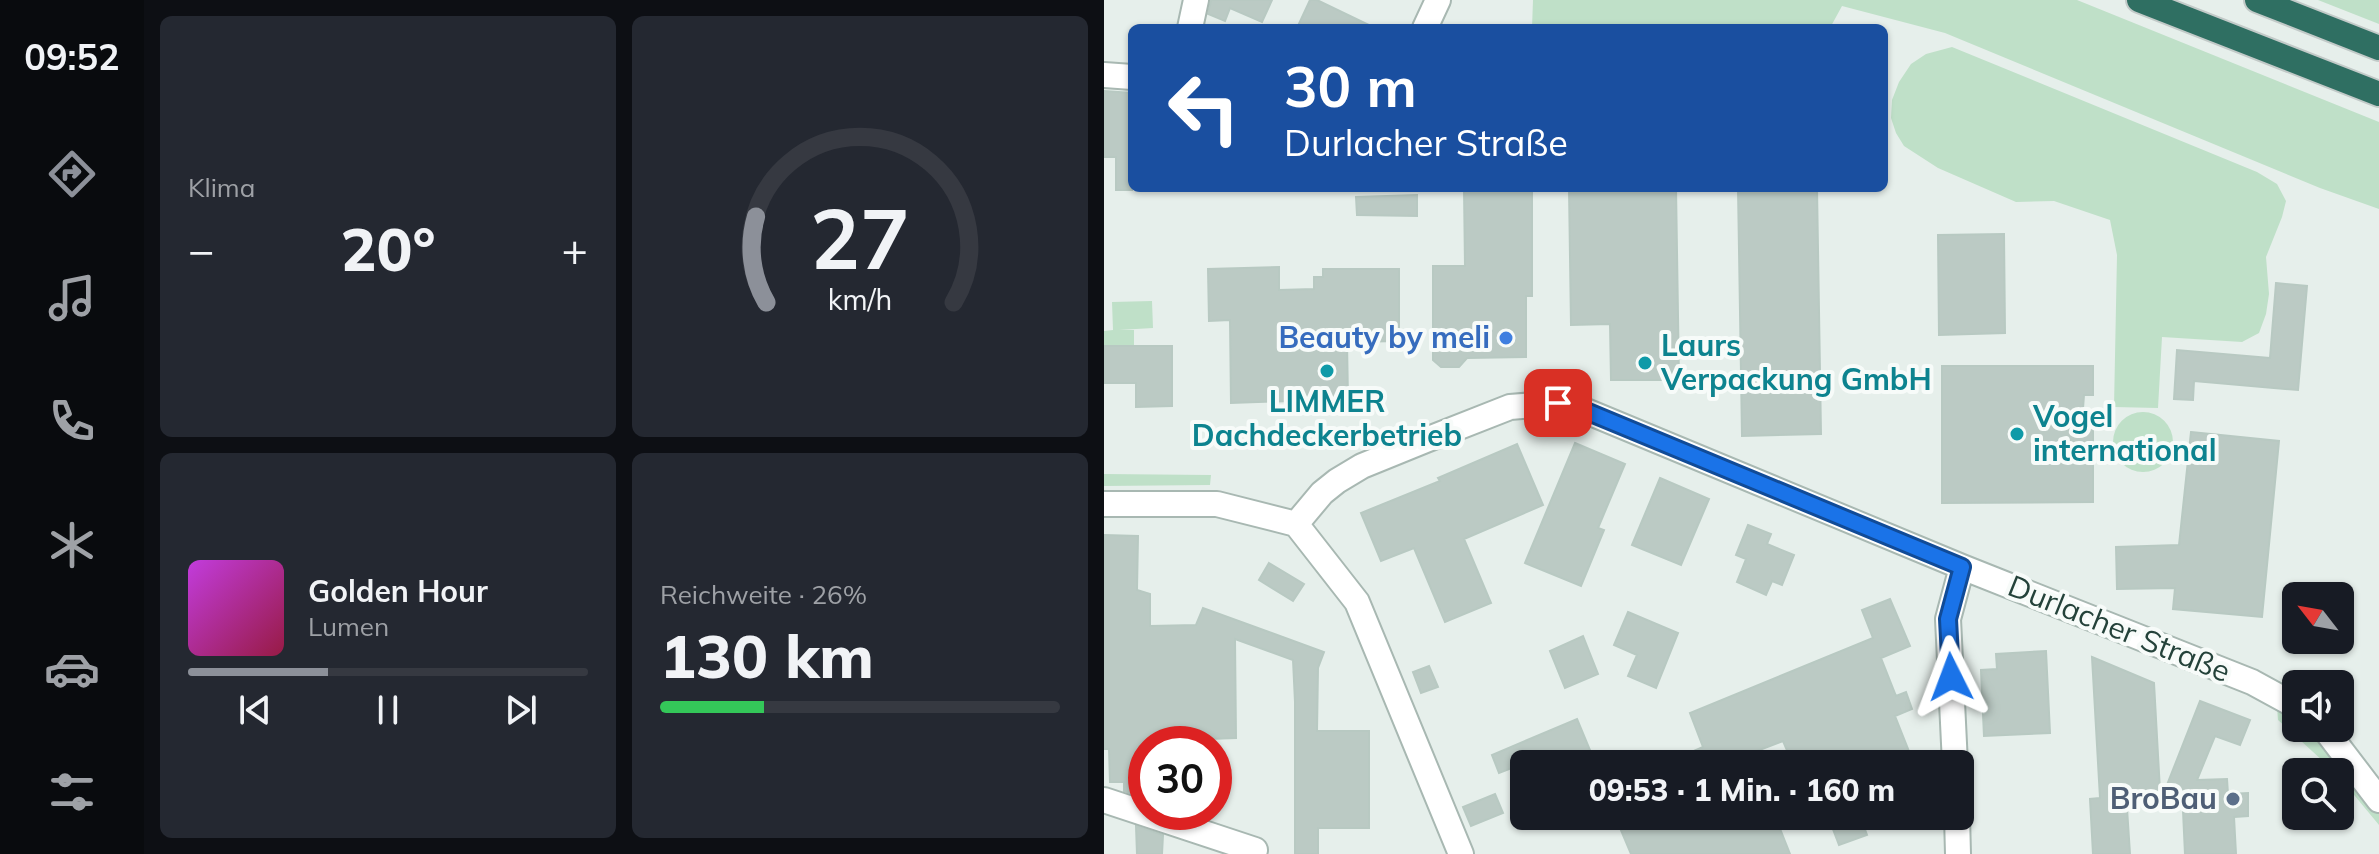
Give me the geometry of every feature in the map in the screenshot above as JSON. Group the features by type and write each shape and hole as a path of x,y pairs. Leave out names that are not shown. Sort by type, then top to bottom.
{"highway":[{"path":"2139,0 2379,94"},
{"path":"2257,0 2379,48"}],"street":[{"path":"1191,24 1196,0"},
{"path":"1427,24 1438,0"},
{"path":"1104,75 1128,77"},
{"name":"Durlacher Straße","path":"1296,524 1322,493 1362,466 1510,407 1558,403 1581,409 1962,567 2223,670 2282,698"},
{"path":"1104,504 1217,504 1296,524 1357,602 1461,854"},
{"path":"1954,750 1948,619 1962,567"},
{"path":"2335,742 2379,800"},
{"path":"1104,800 1255,850"},
{"path":"1957,830 1958,854"}],"green space":[{"path":"1533,0 2077,0 2379,122 2379,209 2320,188 1945,33 1842,6 1832,24 1532,24"},
{"path":"2318,0 2379,0 2379,24"},
{"path":"1952,47 2257,172 2277,184 2286,201 2266,257 2269,294 2259,333 2242,342 2162,337 2158,408 2114,407 2117,255 2110,220 2054,201 2016,202 1938,168 1904,146 1896,133 1891,118 1892,100 1899,82 1911,64 1926,54"},
{"path":"1152,301 1153,328 1119,330 1134,330 1134,346 1104,346 1104,331 1113,330 1112,302"},
{"path":"2143,412 2154,414 2164,421 2171,431 2171,453 2164,463 2154,470 2143,472 2132,470 2122,463 2115,453 2113,442 2115,431 2122,421 2132,414"},
{"path":"1104,474 1211,475 1210,485 1104,486"},
{"path":"2277,706 2282,709 2282,724 2278,720"},
{"path":"2302,742 2323,742 2336,758 2320,758"},
{"path":"2354,782 2379,814 2379,825 2354,795"}],"building":[{"path":"1211,0 1272,0 1262,22 1230,8 1225,21 1208,14"},
{"path":"1310,0 1317,0 1367,24 1299,24"},
{"path":"1104,91 1128,93 1128,190 1116,190 1116,157 1104,157"},
{"path":"1464,192 1532,192 1532,296 1526,296 1526,357 1467,358 1459,367 1441,367 1433,360 1433,266 1465,266"},
{"path":"1569,192 1676,192 1679,380 1611,380 1610,324 1571,325"},
{"path":"1738,192 1817,192 1821,434 1742,436"},
{"path":"1417,195 1417,216 1357,215 1356,197"},
{"path":"2004,234 2005,333 1939,335 1938,235"},
{"path":"1279,267 1279,290 1314,289 1314,277 1323,277 1323,269 1399,269 1399,341 1347,342 1348,399 1231,403 1230,320 1209,321 1208,269"},
{"path":"2276,283 2307,286 2298,390 2194,381 2193,400 2174,399 2177,350 2270,358"},
{"path":"1104,346 1172,346 1172,406 1136,407 1136,383 1104,383"},
{"name":"Vogel international","path":"1942,366 2093,366 2093,395 2084,395 2082,422 2093,423 2093,502 1942,503"},
{"path":"2191,432 2279,441 2262,617 2173,609 2175,588 2117,589 2116,547 2179,545"},
{"path":"1575,443 1625,464 1598,528 1604,530 1581,586 1525,563"},
{"path":"1517,444 1543,505 1464,539 1491,603 1445,622 1414,548 1381,561 1361,513 1440,481 1438,478"},
{"path":"1660,478 1709,499 1681,565 1632,545"},
{"path":"1748,525 1771,534 1767,544 1794,555 1782,585 1772,581 1766,595 1737,582 1746,559 1736,555"},
{"path":"1104,535 1138,536 1137,590 1150,594 1150,626 1196,625 1203,608 1324,652 1318,668 1317,731 1369,731 1369,828 1318,828 1318,854 1295,854 1293,660 1235,639 1236,738 1232,738 1232,726 1128,726 1128,792 1124,791 1124,782 1110,782 1109,749 1104,749"},
{"path":"1269,563 1304,584 1293,601 1259,580"},
{"path":"1890,599 1910,646 1881,658 1896,696 1906,692 1912,709 1895,716 1908,750 1787,750 1783,741 1760,750 1696,750 1703,747 1690,713 1873,638 1862,610"},
{"path":"1628,612 1678,633 1656,688 1628,676 1637,655 1614,645"},
{"path":"1583,636 1598,674 1565,688 1550,651"},
{"path":"2046,651 2050,733 1984,736 1981,670 1997,669 1996,654"},
{"path":"2092,657 2154,683 2160,791 2126,793 2130,854 2093,854 2090,799 2100,798"},
{"path":"1429,666 1438,687 1421,693 1413,672"},
{"path":"2200,701 2250,720 2240,745 2215,736 2197,780 2227,779 2228,794 2248,793 2248,816 2234,817 2236,854 2185,854 2182,789 2165,790"},
{"path":"1577,719 1590,750 1510,750 1510,769 1499,773 1492,755"},
{"path":"1495,794 1503,813 1471,826 1463,807"},
{"path":"1136,830 1163,835 1162,854 1137,854"},
{"path":"1621,830 1781,830 1790,854 1631,854"},
{"path":"1833,830 1865,830 1867,835 1839,845"}],"place":[{"name":"Beauty by meli","path":"1506,338"},
{"name":"Laurs Verpackung GmbH","path":"1645,363"},
{"name":"LIMMER Dachdeckerbetrieb","path":"1327,371"},
{"name":"Vogel international","path":"2017,434"},
{"name":"BroBau","path":"2233,799"}],"route":[{"path":"1558,403 1581,409 1962,567 1948,619 1951,677"}]}
